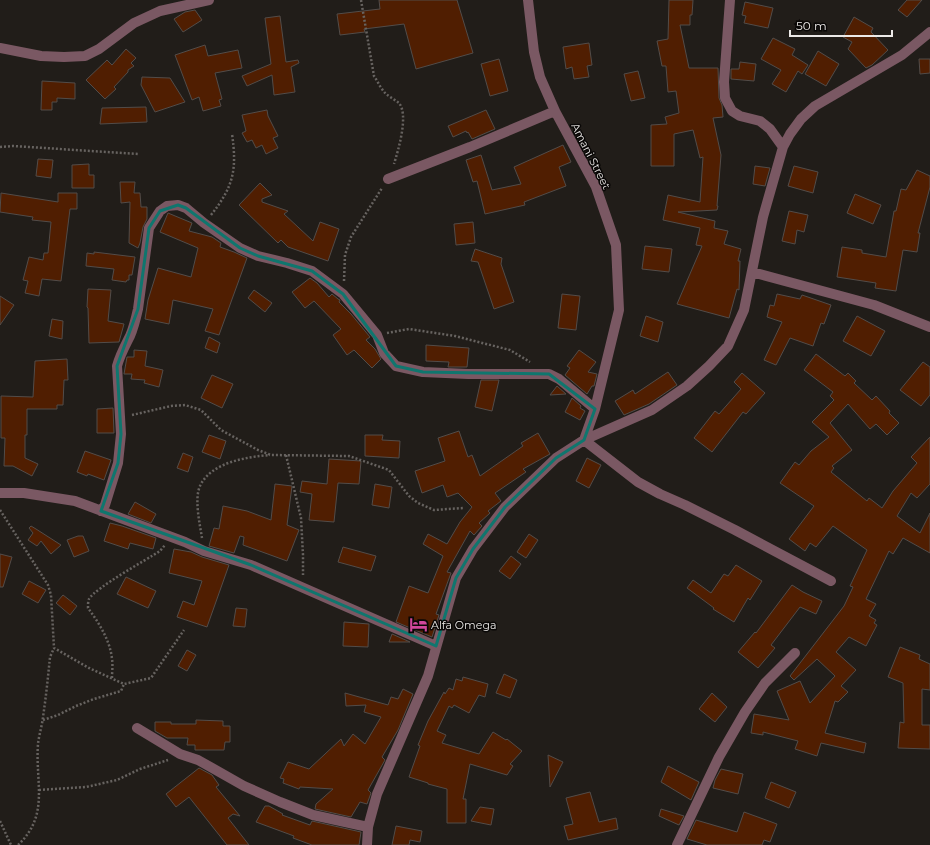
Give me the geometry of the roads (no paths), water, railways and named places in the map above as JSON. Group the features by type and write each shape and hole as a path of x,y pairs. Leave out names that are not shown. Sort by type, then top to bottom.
{"street":[{"path":"0,48 41,56 85,56 99,49 134,23 160,11 209,0"},
{"name":"Amani Street","path":"528,0 534,52 540,77 555,110 596,187 616,245 619,310 595,409 584,440"},
{"path":"730,0 724,82 725,98 732,110 740,116 760,121 770,129 783,148"},
{"path":"368,845 368,827 376,794 428,676 456,578 474,549 505,507 556,458 584,440 652,410 687,386 728,346 744,310 763,217 783,148 790,134 801,119 815,106 902,55 930,32"},
{"path":"388,179 470,148 555,110"},
{"path":"101,511 105,505 118,463 121,434 117,366 120,355 130,336 138,309 149,228 160,211 167,206 178,205 186,208 204,223 240,248 258,256 312,271 343,294 376,335 384,353 396,366 423,372 549,374 559,379 595,409"},
{"path":"752,272 874,304 930,327"},
{"path":"584,440 638,482 735,530 830,580"},
{"path":"0,493 24,493 75,501 185,542 204,551 251,565 357,613 436,646"},
{"path":"678,845 719,757 745,712 765,683 795,653"},
{"path":"137,728 180,754 198,760 244,786 313,815 368,827"}],"place":[{"name":"Alfa Omega","path":"418,625"}]}
